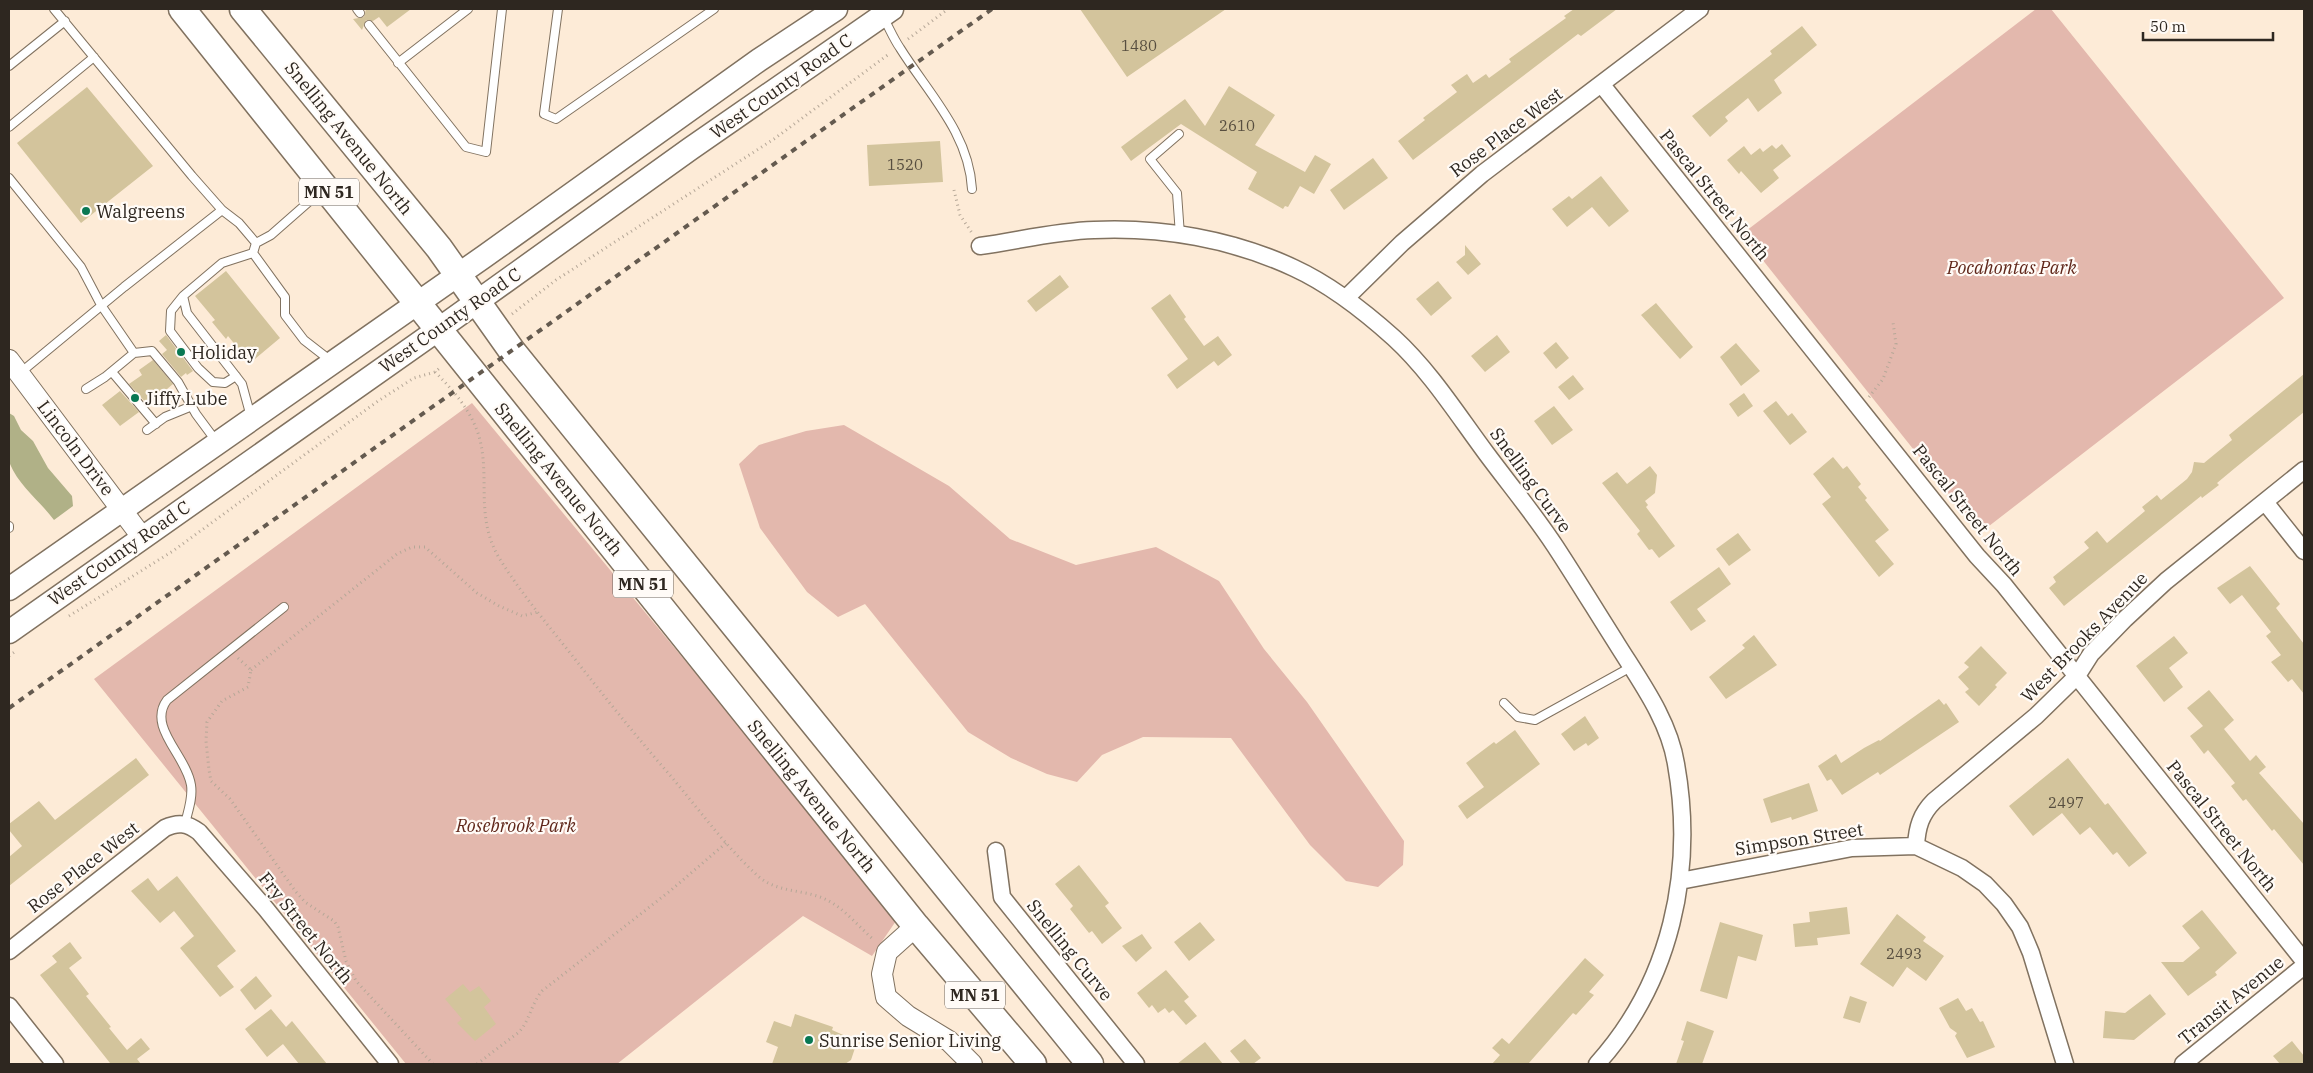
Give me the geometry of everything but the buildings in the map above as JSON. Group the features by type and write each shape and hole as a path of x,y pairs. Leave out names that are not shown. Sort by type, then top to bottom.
{"highway":[{"name":"Snelling Avenue North","path":"182,9 916,926 1033,1064"},
{"name":"Snelling Avenue North","path":"243,9 439,248 518,358 1090,1064"}],"main road":[{"name":"West County Road C","path":"9,589 418,303 759,60 836,9"},
{"name":"West County Road C","path":"9,632 886,11"}],"street":[{"name":"Rose Place West","path":"1346,298 1402,243 1482,174 1700,9"},
{"name":"Pascal Street North","path":"1602,85 2304,961"},
{"name":"Snelling Curve","path":"980,246 1091,230 1155,231 1213,240 1257,253 1296,269 1346,298 1395,339 1422,368 1554,543 1647,691 1664,726 1676,762 1682,822 1680,881 1671,931 1660,961 1633,1015 1603,1062"},
{"name":"Lincoln Drive","path":"14,366 142,537"},
{"name":"West Brooks Avenue","path":"1916,846 1917,828 1924,811 2036,716 2077,676 2092,654 2125,619 2166,581 2304,470"},
{"path":"2264,502 2304,551"},
{"name":"Rose Place West","path":"9,951 164,828 175,823 185,824"},
{"name":"Fry Street North","path":"185,824 198,832 266,909 390,1064"},
{"name":"Simpson Street","path":"1680,881 1852,848 1916,846 1962,868 1985,884 2020,927 2031,952 2064,1064"},
{"name":"Snelling Curve","path":"996,851 1002,897 1136,1064"},
{"path":"916,926 887,952 882,974 886,997 908,1016 949,1041 972,1064"},
{"name":"Transit Avenue","path":"2183,1064 2304,966"},
{"path":"9,1006 55,1064"}],"lane":[{"path":"54,9 222,210 239,223 256,243"},
{"path":"398,63 468,9"},
{"path":"369,25 466,147 486,152 502,9"},
{"path":"558,9 544,114 556,119 714,9"},
{"path":"886,11 899,46 940,104 961,141 972,179 972,190"},
{"path":"9,66 65,21"},
{"path":"9,127 94,56"},
{"path":"1179,134 1150,159 1177,194 1180,235"},
{"path":"9,178 81,267 101,305 134,353"},
{"path":"253,253 256,243 271,235 312,199 318,179"},
{"path":"14,366 101,305 222,210"},
{"path":"236,376 225,382 213,382 198,368 170,331 171,311 183,296 222,263 253,253"},
{"path":"253,253 285,297 284,315 304,340 333,362"},
{"path":"183,296 187,314 242,384 249,403 251,419"},
{"path":"86,389 112,372 134,353 152,351 178,382 217,443"},
{"path":"112,372 156,424"},
{"path":"148,430 166,417 192,406"},
{"path":"185,824 192,798 191,785 182,759 160,722 160,713 167,700 284,607"},
{"path":"1504,704 1518,717 1535,720 1632,667"}],"path":[{"path":"954,190 960,215 980,246"},
{"path":"1858,406 1873,394 1883,379 1896,344 1893,322"},
{"path":"435,372 455,392 470,415 478,434 482,453 483,510 488,534 499,559 538,612 634,734 726,843 758,876 769,885 827,900 887,952"},
{"path":"433,1064 356,981 346,961 338,927 334,921 305,902 296,892 230,799 212,781 206,741 207,722 222,701 248,686 251,670 385,563 412,547 425,547 477,592 500,606 522,616 538,612"},
{"path":"229,650 251,670"},
{"path":"477,1064 525,1026 534,1002 542,991 670,891 726,843"}],"green space":[{"name":"Pocahontas Park","path":"2036,9 2051,9 2284,298 1980,533 1742,234"},
{"name":"Rosebrook Park","path":"472,403 898,918 872,956 803,916 617,1064 406,1064 94,679"},
{"path":"844,425 949,486 1010,539 1076,565 1156,547 1219,581 1264,649 1307,702 1404,841 1403,865 1378,887 1346,881 1310,845 1231,738 1143,737 1102,755 1077,782 1047,774 1011,758 968,732 865,604 838,617 807,592 760,528 739,464 759,445 806,431"}],"shaded area":[{"path":"9,413 14,416 21,430 33,441 48,468 72,496 73,506 54,520 24,486 10,464 7,447"}],"railway":[{"path":"9,708 992,9"}],"place":[{"name":"Walgreens","path":"86,211"},
{"name":"Holiday","path":"181,352"},
{"name":"Jiffy Lube","path":"135,398"},
{"name":"Sunrise Senior Living","path":"809,1040"}]}
